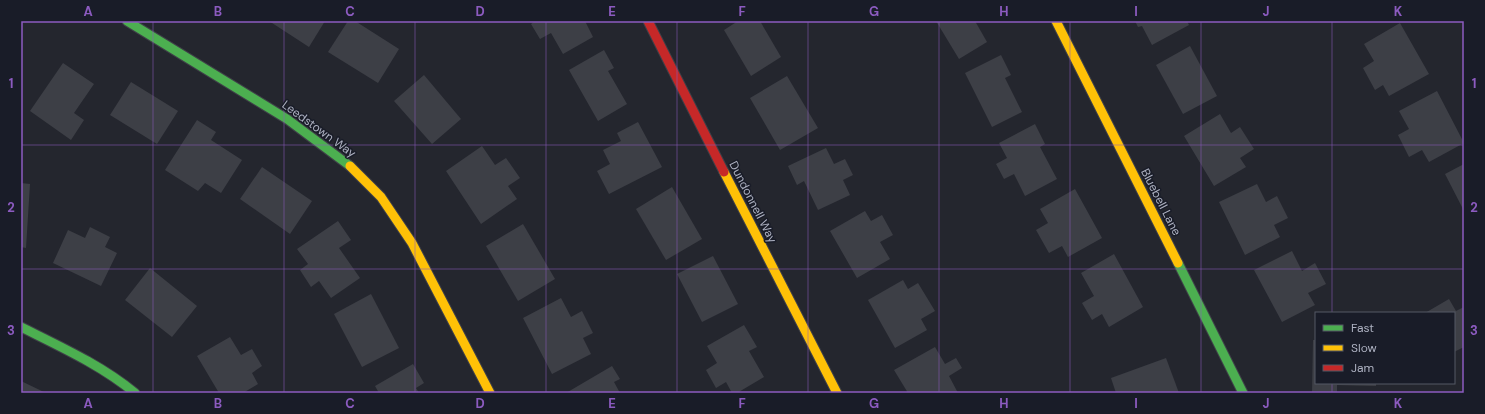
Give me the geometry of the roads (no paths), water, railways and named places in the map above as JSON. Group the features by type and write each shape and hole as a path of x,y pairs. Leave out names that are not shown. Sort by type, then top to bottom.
{"street":[{"name":"Leedstown Way","path":"127,21 288,119 347,162 380,197 412,243 490,393"},
{"name":"Dundonnell Way","path":"648,21 837,393"},
{"name":"Bluebell Lane","path":"1056,21 1243,393"},
{"path":"21,327 92,364 123,382 135,393"}]}
